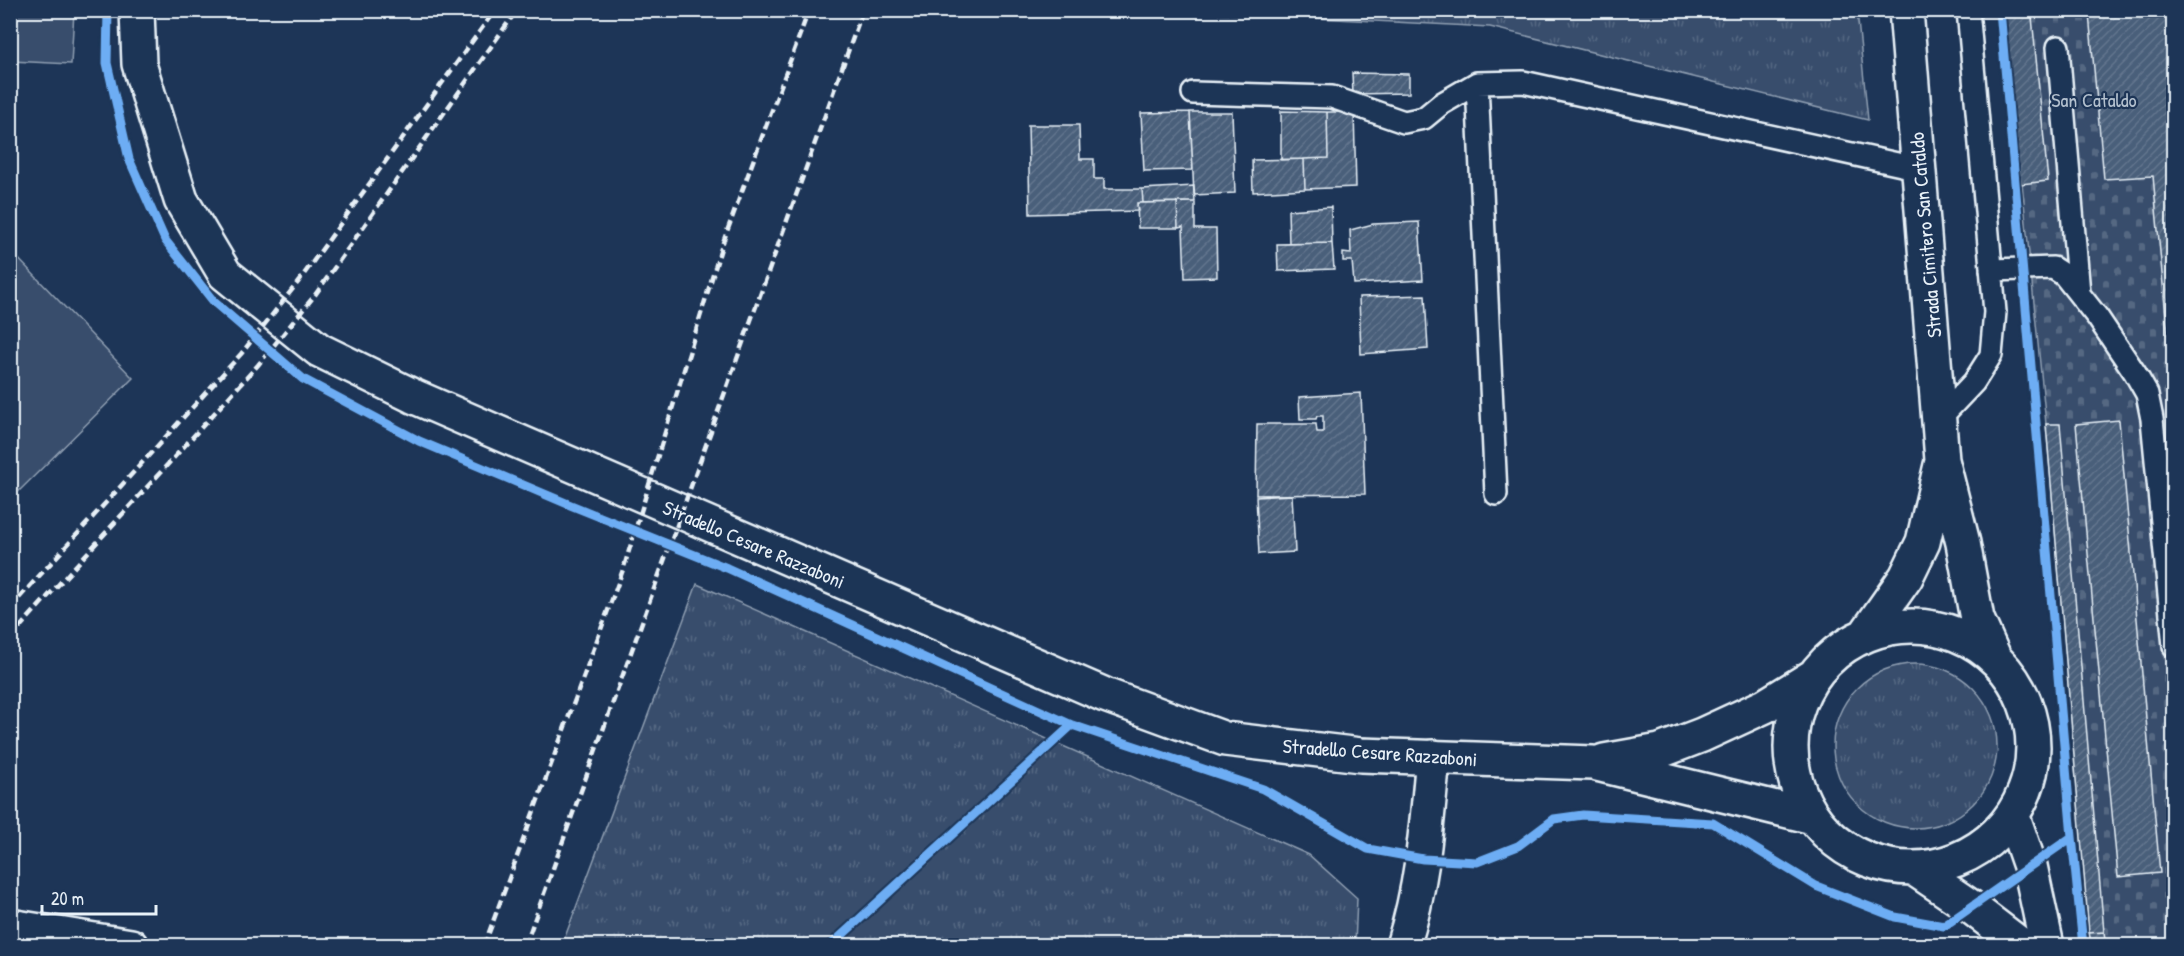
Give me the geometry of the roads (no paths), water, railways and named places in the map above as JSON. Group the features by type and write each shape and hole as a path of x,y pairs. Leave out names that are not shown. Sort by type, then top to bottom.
{"street":[{"name":"Stradello Cesare Razzaboni","path":"137,10 139,64 182,200 225,274 320,350 413,396 1116,699 1226,739 1361,755 1593,763 1813,817"},
{"name":"Strada Cimitero San Cataldo","path":"1906,10 1942,460 1963,543 1977,619 1994,657"},
{"name":"Strada Cimitero San Cataldo","path":"1866,634 1906,577 1923,542 1942,460"},
{"path":"1899,625 1933,627 1966,638 1994,657 2021,692 2033,733 2030,776 2013,817 1994,838 1970,855 1943,865 1915,869 1885,866 1857,856 1833,839 1813,817 1799,791 1791,762 1791,732 1798,703 1812,677 1836,652 1866,634 1899,625"},
{"name":"Stradello Cesare Razzaboni","path":"1593,763 1660,750 1702,735 1765,706 1812,677"},
{"path":"1403,945 1413,914 1423,858 1433,757"},
{"path":"2013,817 2030,866 2047,945"},
{"path":"1915,869 2022,945"},
{"path":"10,926 131,945"}],"lane":[{"path":"1939,419 1974,382 1991,355 1995,312 1968,10"},
{"path":"2058,47 2079,293"},
{"path":"1193,93 1332,97 1404,122 1424,118 1441,104 1477,83 1523,82 1920,169"},
{"path":"1477,83 1496,494"},
{"path":"1991,270 2053,268 2064,275 2111,336 2147,394 2152,419 2174,646"}],"railway":[{"path":"10,608 241,354 299,281 495,10"},
{"path":"10,638 258,365 315,295 517,10"},
{"path":"484,946 624,567 722,245 809,10"},
{"path":"525,946 863,10"}],"park label":[{"name":"San Cataldo","path":"2094,99"}]}
